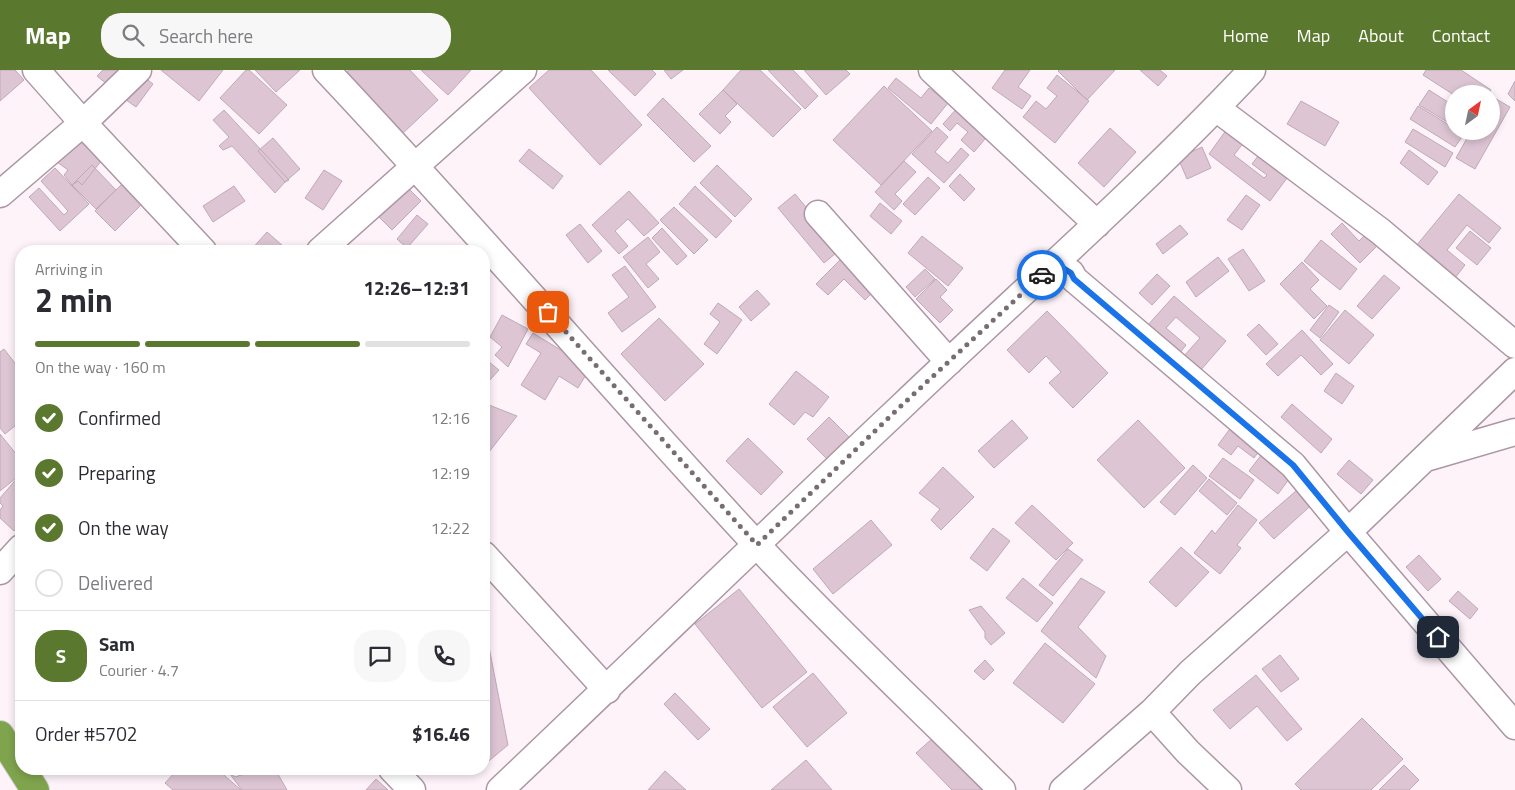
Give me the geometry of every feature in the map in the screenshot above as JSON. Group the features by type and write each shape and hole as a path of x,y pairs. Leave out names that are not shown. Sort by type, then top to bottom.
{"highway":[{"path":"0,735 15,759"},
{"path":"25,775 34,790"}],"street":[{"path":"36,70 196,245"},
{"path":"0,194 83,123 138,70"},
{"path":"326,70 417,166 488,245"},
{"path":"327,245 523,70"},
{"path":"932,70 1097,224"},
{"path":"500,790 607,690 690,607 1097,224 1216,108 1252,70"},
{"path":"1216,108 1380,232 1515,345"},
{"path":"818,214 949,362"},
{"path":"490,247 757,545 881,673 1002,790"},
{"path":"1055,263 1071,273 1074,279 1293,465 1348,532 1515,726"},
{"path":"1063,790 1152,712 1190,673 1348,532 1515,371"},
{"path":"1426,458 1515,432"},
{"path":"0,570 15,554"},
{"path":"490,562 607,690"},
{"path":"1152,712 1188,752 1228,790"},
{"path":"398,775 412,790"}],"building":[{"path":"0,70 15,70 24,80 0,101"},
{"path":"103,70 129,70 113,89 97,76"},
{"path":"161,70 223,70 199,101"},
{"path":"246,70 249,70 287,105 259,134 220,98"},
{"path":"255,70 300,70 276,92"},
{"path":"349,70 410,70 438,100 402,134 345,73"},
{"path":"421,70 471,70 448,95"},
{"path":"549,70 591,70 642,125 600,165 529,88"},
{"path":"608,70 652,70 656,74 635,96"},
{"path":"664,70 683,70 671,79"},
{"path":"741,70 760,70 801,109 773,137 723,90"},
{"path":"768,70 793,70 818,96 805,109"},
{"path":"804,70 846,70 850,74 826,95"},
{"path":"1005,70 1030,70 1018,87 1031,96 1022,109 992,88"},
{"path":"1059,70 1115,70 1087,100"},
{"path":"1140,70 1160,70 1167,76 1158,86"},
{"path":"1426,70 1461,70 1484,85 1445,85 1445,89 1423,75"},
{"path":"140,74 153,84 136,107 122,97"},
{"path":"1057,75 1089,101 1055,143 1023,117 1036,101 1046,109 1057,96 1047,88"},
{"path":"896,78 921,98 929,88 948,103 931,124 888,88"},
{"path":"1515,81 1515,101 1508,94"},
{"path":"884,86 932,131 881,185 833,140"},
{"path":"723,90 737,104 725,116 731,122 720,134 699,114"},
{"path":"1429,90 1445,100 1445,121 1419,105"},
{"path":"663,98 711,146 694,162 647,115"},
{"path":"1301,101 1339,122 1325,146 1287,124"},
{"path":"1500,101 1510,107 1500,125"},
{"path":"959,106 990,133 974,152 961,140 968,132 957,123 950,131 943,124"},
{"path":"1418,106 1445,122 1445,140 1460,140 1455,147 1410,119"},
{"path":"224,110 289,180 275,193 232,146 223,150 219,146 229,137 213,120"},
{"path":"937,127 948,137 935,152 948,163 961,148 969,155 944,183 912,154"},
{"path":"1110,128 1136,152 1104,187 1078,163"},
{"path":"83,129 110,150 82,185 78,181 72,185 64,175 68,170 57,162"},
{"path":"1227,129 1244,142 1234,155 1264,178 1267,175 1252,164 1261,152 1290,174 1270,201 1209,154"},
{"path":"1413,129 1453,153 1445,167 1405,142"},
{"path":"273,138 300,169 285,182 258,151"},
{"path":"1466,140 1491,140 1475,169 1456,158"},
{"path":"1202,147 1211,168 1187,179 1178,158"},
{"path":"529,149 563,176 553,189 519,161"},
{"path":"1409,150 1438,172 1428,185 1400,163"},
{"path":"904,161 916,172 895,194 902,201 894,210 875,192"},
{"path":"92,165 116,190 96,209 72,185"},
{"path":"717,165 752,199 735,217 700,183"},
{"path":"55,168 89,204 60,231 29,197 39,188 64,215 68,211 41,181"},
{"path":"324,170 342,181 323,210 305,198"},
{"path":"960,174 975,189 964,201 949,186"},
{"path":"928,177 940,188 915,215 903,204"},
{"path":"122,184 142,204 115,231 95,211"},
{"path":"234,186 245,201 213,222 203,206"},
{"path":"406,186 421,201 392,230 377,215"},
{"path":"695,186 732,221 716,238 679,204"},
{"path":"629,191 659,223 644,236 628,219 615,231 628,246 619,254 592,225"},
{"path":"795,194 841,249 824,263 778,208"},
{"path":"1459,194 1501,228 1489,243 1467,225 1447,250 1465,265 1455,278 1416,246"},
{"path":"1246,195 1260,205 1242,230 1227,220"},
{"path":"880,203 902,221 891,234 870,216"},
{"path":"674,207 708,240 694,254 660,220"},
{"path":"417,215 428,224 410,245 404,245 397,239"},
{"path":"1342,223 1359,241 1369,231 1380,243 1360,263 1331,234"},
{"path":"580,224 602,251 588,263 566,235"},
{"path":"1180,225 1188,234 1163,254 1156,244"},
{"path":"662,228 687,256 677,265 652,238"},
{"path":"1470,231 1491,248 1477,265 1456,248"},
{"path":"267,232 282,245 255,245"},
{"path":"922,236 963,268 948,286 908,253"},
{"path":"648,237 660,252 646,264 659,279 648,288 623,257"},
{"path":"1321,240 1357,269 1340,290 1304,261"},
{"path":"1243,249 1265,281 1249,291 1228,259"},
{"path":"846,254 878,287 865,300 844,279 828,295 816,284"},
{"path":"1218,257 1229,271 1196,297 1186,282"},
{"path":"1302,262 1319,280 1310,289 1327,306 1314,319 1280,284"},
{"path":"625,266 656,307 622,332 608,313 629,297 612,275"},
{"path":"925,269 935,279 915,297 906,287"},
{"path":"1157,274 1170,286 1152,305 1139,293"},
{"path":"1384,275 1400,288 1372,319 1357,306"},
{"path":"936,279 947,290 940,297 953,310 940,323 916,299"},
{"path":"757,290 770,304 751,321 739,307"},
{"path":"1174,296 1226,341 1200,371 1184,356 1200,338 1176,317 1166,328 1186,345 1179,354 1147,326"},
{"path":"718,303 742,320 717,354 704,344 720,322 710,314"},
{"path":"1329,305 1339,312 1320,338 1310,330"},
{"path":"1345,310 1374,335 1349,364 1320,340"},
{"path":"1047,311 1108,373 1073,408 1049,383 1061,372 1046,356 1029,373 1007,350"},
{"path":"502,315 528,329 508,367 495,355 502,347 490,337"},
{"path":"659,318 704,364 665,401 621,354"},
{"path":"1259,324 1278,344 1266,355 1247,335"},
{"path":"1302,330 1333,364 1321,375 1301,355 1278,376 1266,364"},
{"path":"533,333 590,368 578,388 559,376 545,400 521,385 541,353 526,344"},
{"path":"4,349 15,363 15,426 5,434 0,428 0,352"},
{"path":"490,363 499,370 490,380"},
{"path":"796,371 829,397 813,417 805,412 794,425 769,404"},
{"path":"1336,373 1354,386 1342,404 1324,391"},
{"path":"1292,404 1332,439 1321,453 1281,417"},
{"path":"490,405 517,416 490,451"},
{"path":"829,417 852,440 830,462 807,439"},
{"path":"1012,420 1028,438 994,468 978,451"},
{"path":"1138,420 1185,468 1144,508 1097,460"},
{"path":"1235,422 1265,443 1254,458 1238,446 1231,455 1218,445"},
{"path":"0,434 15,453 15,479 0,491"},
{"path":"748,438 783,472 761,495 726,461"},
{"path":"1266,449 1295,471 1278,494 1249,471"},
{"path":"1223,458 1254,480 1240,499 1209,476"},
{"path":"1349,460 1373,480 1361,494 1337,474"},
{"path":"1193,465 1207,478 1175,515 1160,502"},
{"path":"943,467 974,497 941,530 931,520 940,509 919,493"},
{"path":"1209,479 1237,503 1227,515 1199,491"},
{"path":"15,481 14,531 0,518 0,510 3,506 0,503 0,498"},
{"path":"1304,484 1318,499 1274,539 1259,523"},
{"path":"1032,505 1073,543 1056,560 1015,523"},
{"path":"1238,505 1257,520 1237,545 1241,548 1220,574 1194,553 1212,530 1215,534"},
{"path":"871,520 892,545 833,594 813,569"},
{"path":"993,528 1010,541 987,571 970,558"},
{"path":"1181,547 1209,572 1176,607 1149,582"},
{"path":"1068,549 1083,560 1053,596 1039,585"},
{"path":"1419,555 1441,579 1428,591 1406,567"},
{"path":"1023,578 1053,603 1037,622 1006,598"},
{"path":"1081,578 1105,592 1078,627 1106,656 1096,678 1041,631"},
{"path":"739,589 807,672 762,708 695,624"},
{"path":"1458,591 1478,609 1470,619 1449,601"},
{"path":"981,606 1005,633 991,645 985,638 985,632 969,610"},
{"path":"1045,643 1095,684 1063,723 1013,683"},
{"path":"490,652 508,745 490,760"},
{"path":"1280,655 1299,679 1281,692 1262,669"},
{"path":"985,660 994,670 984,680 974,671"},
{"path":"813,673 847,713 807,747 773,707"},
{"path":"1256,675 1302,729 1287,741 1257,706 1230,729 1213,710"},
{"path":"675,693 710,729 698,740 664,704"},
{"path":"1362,718 1403,759 1371,790 1301,790 1295,784"},
{"path":"933,738 983,790 952,790 916,753"},
{"path":"806,760 832,790 771,790"},
{"path":"1404,765 1419,780 1409,790 1379,790"},
{"path":"665,771 686,790 648,790"},
{"path":"172,775 224,775 241,790 173,790 165,783"},
{"path":"231,775 235,777 241,775 278,775 287,790 242,790"},
{"path":"376,779 388,790 366,790"}],"way so far":[{"path":"548,312 757,545 901,406 1042,275"}],"route":[{"path":"1042,275 1055,263 1071,273 1074,279 1264,438 1293,465 1438,637"}]}
